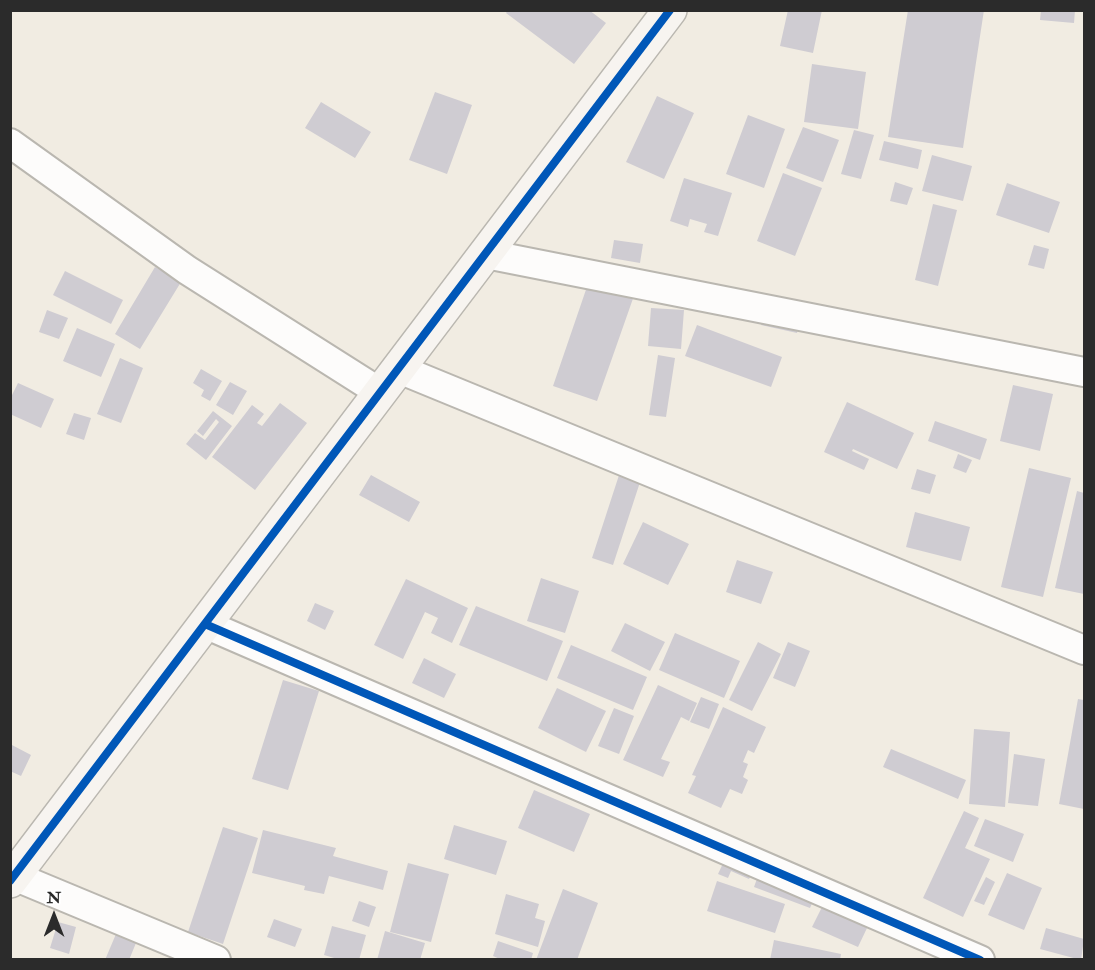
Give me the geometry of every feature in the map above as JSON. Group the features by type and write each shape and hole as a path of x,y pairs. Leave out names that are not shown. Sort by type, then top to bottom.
{"street":[{"path":"216,960 12,879 670,10"},
{"path":"10,143 187,270 390,381 1084,650"},
{"path":"486,254 1084,372"},
{"path":"206,624 980,960"}],"building":[{"path":"508,10 589,10 606,23 574,64 506,13"},
{"path":"788,10 822,10 813,53 780,46"},
{"path":"908,10 984,10 963,148 888,137"},
{"path":"1041,10 1075,10 1074,23 1040,20"},
{"path":"812,64 866,72 858,129 804,122"},
{"path":"435,92 472,105 447,174 409,160"},
{"path":"657,96 694,113 664,179 626,162"},
{"path":"321,102 371,132 355,158 305,128"},
{"path":"748,115 785,129 764,188 726,174"},
{"path":"803,127 839,140 823,182 786,168"},
{"path":"854,130 874,135 861,179 841,174"},
{"path":"884,141 922,150 918,169 879,160"},
{"path":"932,155 972,166 963,201 922,191"},
{"path":"783,173 822,188 795,256 757,241"},
{"path":"684,178 732,193 718,236 704,232 707,224 690,219 688,227 670,221"},
{"path":"895,182 913,188 907,205 890,201"},
{"path":"1007,183 1060,202 1049,233 996,215"},
{"path":"933,204 957,210 938,286 915,280"},
{"path":"614,240 643,244 640,263 611,258"},
{"path":"1034,245 1049,249 1044,269 1028,265"},
{"path":"155,267 181,282 140,349 115,334"},
{"path":"65,271 123,300 111,324 53,295"},
{"path":"591,275 636,290 597,401 553,386"},
{"path":"651,308 684,310 681,349 648,346"},
{"path":"47,310 68,318 59,339 39,332"},
{"path":"764,310 801,317 797,333 761,325"},
{"path":"697,325 782,357 771,387 685,356"},
{"path":"77,328 115,344 101,377 63,361"},
{"path":"658,355 675,358 666,417 649,415"},
{"path":"120,358 143,368 121,423 97,414"},
{"path":"201,369 222,381 210,401 201,396 204,390 193,383"},
{"path":"230,382 247,391 233,415 216,405"},
{"path":"18,383 54,399 41,428 10,414 10,399"},
{"path":"1013,385 1053,394 1040,451 1000,441"},
{"path":"847,402 914,433 897,469 853,449 852,451 869,459 864,470 824,452"},
{"path":"280,403 307,423 255,490 212,457 252,405 264,414 257,423 262,426"},
{"path":"213,411 232,426 206,460 186,444 195,433 205,440 219,422 216,419 203,436 197,431"},
{"path":"74,413 91,418 84,440 66,434"},
{"path":"935,421 987,439 980,460 928,441"},
{"path":"958,454 972,460 966,473 953,468"},
{"path":"1029,468 1071,478 1043,597 1001,587"},
{"path":"621,469 642,476 613,565 592,558"},
{"path":"917,469 936,475 930,494 911,489"},
{"path":"371,475 420,502 409,522 359,495"},
{"path":"1077,491 1084,493 1084,594 1055,588"},
{"path":"915,512 970,527 961,561 906,547"},
{"path":"643,522 689,544 668,585 623,564"},
{"path":"737,560 773,572 761,604 726,592"},
{"path":"541,578 579,591 565,633 527,621"},
{"path":"406,579 468,608 452,643 431,633 438,618 425,612 403,659 374,645"},
{"path":"315,603 334,611 325,630 307,621"},
{"path":"476,606 563,641 547,681 459,645"},
{"path":"625,623 665,642 650,671 611,651"},
{"path":"675,633 740,661 724,698 659,670"},
{"path":"758,642 781,654 752,711 729,700"},
{"path":"788,642 810,651 795,687 773,678"},
{"path":"571,645 647,677 633,710 557,678"},
{"path":"424,658 456,674 444,698 412,683"},
{"path":"283,680 319,691 288,790 252,779"},
{"path":"658,685 697,703 689,721 681,717 661,759 670,762 663,777 623,760"},
{"path":"557,688 606,711 586,752 538,728"},
{"path":"701,697 719,704 709,729 690,722"},
{"path":"1078,699 1084,700 1084,809 1059,804"},
{"path":"723,707 766,727 754,753 748,750 743,762 748,764 743,777 748,780 742,794 730,789 721,808 688,793 696,776 692,775"},
{"path":"614,708 634,716 619,754 598,746"},
{"path":"974,729 1010,732 1005,807 969,804"},
{"path":"10,744 31,755 21,776 10,771"},
{"path":"891,749 966,780 958,799 883,767"},
{"path":"1014,754 1045,759 1038,806 1008,803"},
{"path":"534,790 590,814 574,852 518,828"},
{"path":"964,811 979,818 965,848 990,859 963,917 923,898"},
{"path":"985,819 1024,834 1013,862 974,846"},
{"path":"454,825 507,841 496,875 444,859"},
{"path":"223,827 258,838 223,944 188,932"},
{"path":"263,830 336,848 333,856 388,871 383,890 329,876 324,894 304,890 305,886 252,873"},
{"path":"727,855 755,867 749,879 731,871 728,878 718,874"},
{"path":"408,863 449,874 431,942 390,932"},
{"path":"762,865 819,887 810,908 754,887"},
{"path":"1007,873 1042,888 1024,930 988,915"},
{"path":"986,877 995,882 984,905 974,901"},
{"path":"717,881 785,904 775,933 707,911"},
{"path":"563,889 598,903 577,960 536,960"},
{"path":"506,894 539,904 535,918 545,921 538,947 495,934"},
{"path":"359,901 376,907 369,927 352,921"},
{"path":"822,907 867,928 858,947 812,927"},
{"path":"274,919 302,929 295,947 267,937"},
{"path":"58,922 76,927 69,954 50,948"},
{"path":"332,926 366,935 359,960 341,960 324,955"},
{"path":"1046,928 1084,939 1081,960 1040,949"},
{"path":"385,931 425,943 420,960 377,960"},
{"path":"116,934 136,943 129,960 105,960"},
{"path":"774,940 841,954 840,960 770,960"},
{"path":"498,941 533,953 531,960 502,960 493,956"}],"cycle path":[{"path":"10,881 670,10"},
{"path":"205,624 980,960"}]}
